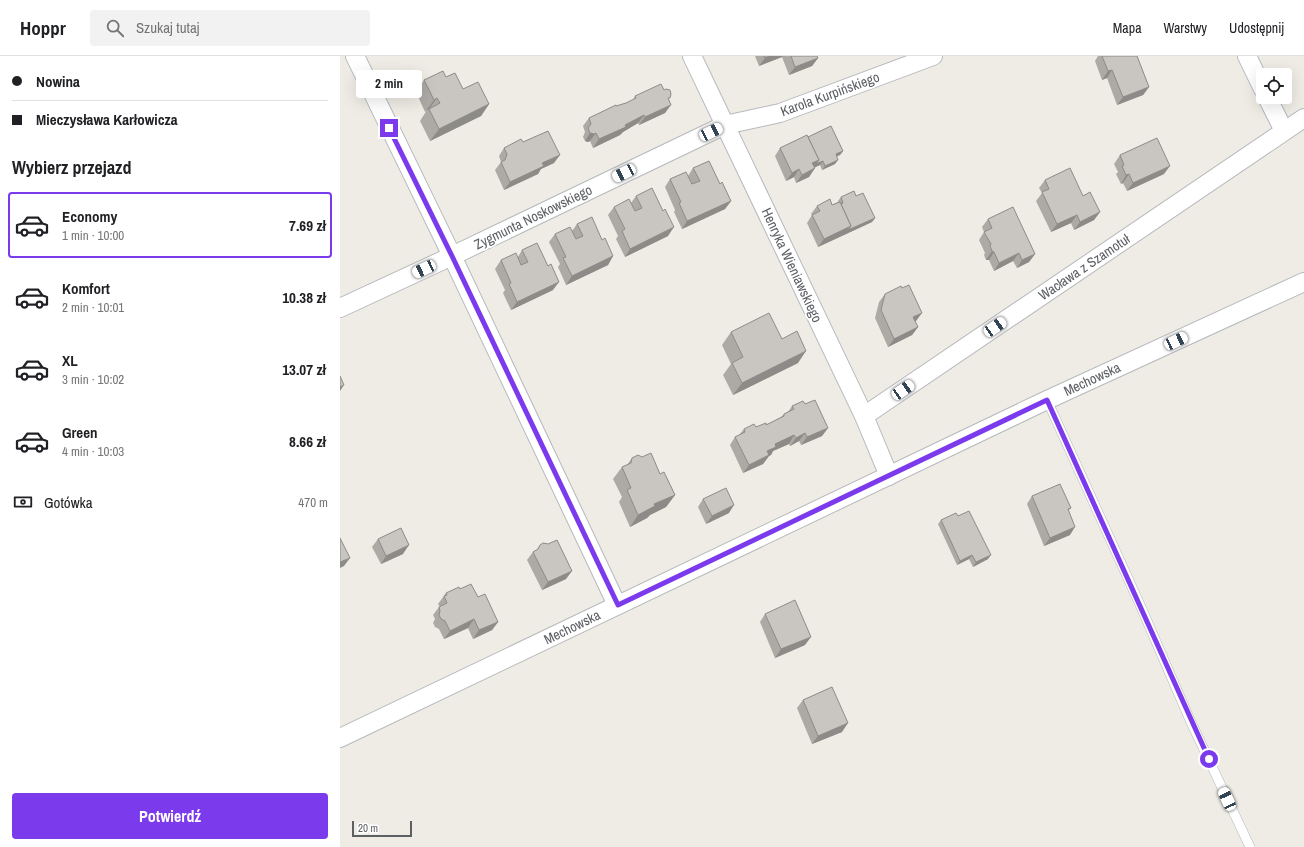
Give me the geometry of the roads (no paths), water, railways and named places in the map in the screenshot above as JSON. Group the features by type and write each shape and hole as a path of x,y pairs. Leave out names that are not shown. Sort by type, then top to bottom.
{"street":[{"path":"355,56 618,605"},
{"name":"Henryka Wieniawskiego","path":"692,56 864,416 889,476"},
{"name":"Karola Kurpińskiego","path":"725,125 780,113 933,56"},
{"path":"1247,56 1256,74"},
{"path":"1270,104 1284,132"},
{"name":"Wacława z Szamotuł","path":"864,416 1304,118"},
{"name":"Zygmunta Noskowskiego","path":"340,308 725,125"},
{"name":"Mechowska","path":"341,734 618,605 1047,400 1304,282"}],"lane":[{"path":"1047,400 1141,607 1190,720 1250,847"}]}
